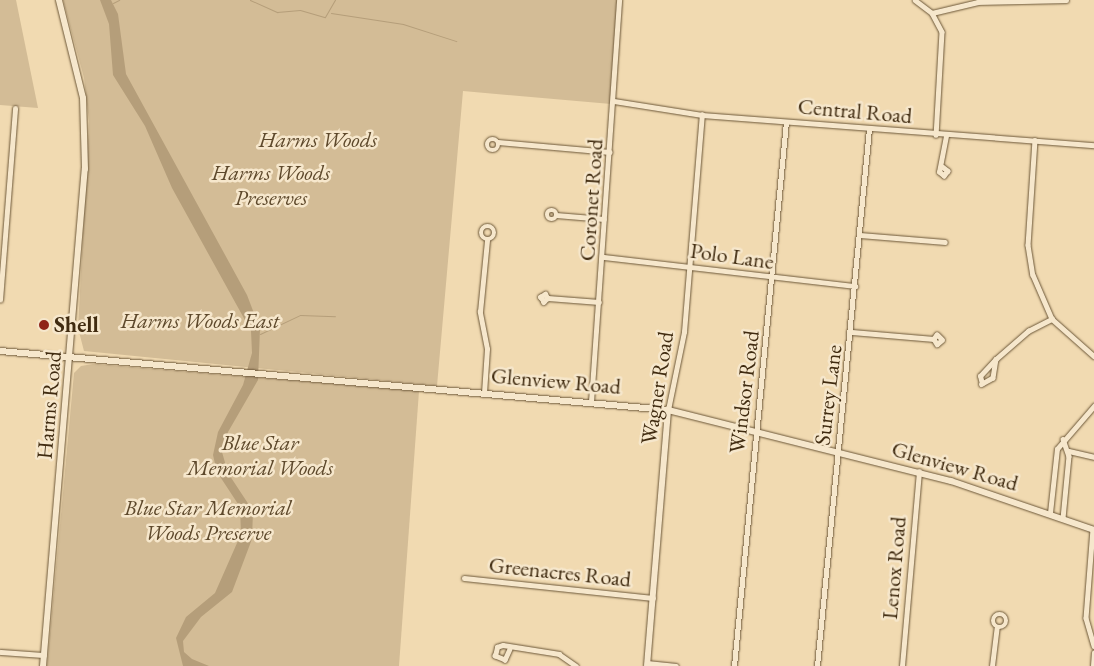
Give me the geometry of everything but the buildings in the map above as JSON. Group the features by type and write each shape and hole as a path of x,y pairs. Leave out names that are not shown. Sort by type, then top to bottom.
{"main road":[{"name":"Harms Road","path":"43,666 71,357 86,145 79,76 60,0"},
{"name":"Glenview Road","path":"0,351 668,410 919,472 1050,513 1093,529"}],"street":[{"name":"Coronet Road","path":"591,402 604,257 604,219 614,101 619,0"},
{"path":"915,0 932,13 942,32 943,51 936,135"},
{"path":"932,13 978,2 1066,0"},
{"name":"Central Road","path":"614,101 702,115 946,136 1094,145"},
{"path":"0,300 15,108"},
{"name":"Wagner Road","path":"647,665 668,410 684,332 702,115"},
{"name":"Windsor Road","path":"734,666 754,430 773,277 786,122"},
{"name":"Surrey Lane","path":"817,666 852,332 869,129"},
{"path":"943,167 946,136"},
{"path":"1035,140 1029,253 1037,287 1052,319 1094,356"},
{"path":"498,142 610,152"},
{"path":"556,215 604,219"},
{"path":"860,235 945,242"},
{"path":"484,393 488,349 480,312 486,240"},
{"name":"Polo Lane","path":"604,257 855,286"},
{"path":"548,298 599,302"},
{"path":"996,359 993,378 986,384 980,382 983,372 996,359 1028,331 1052,319"},
{"path":"852,332 934,339"},
{"path":"1050,513 1055,455 1063,439 1094,406"},
{"path":"1063,439 1069,451 1063,518"},
{"path":"1069,451 1094,458"},
{"name":"Lenox Road","path":"902,666 919,472"},
{"path":"1093,529 1086,618 1094,646"},
{"name":"Greenacres Road","path":"464,578 653,598"},
{"path":"992,666 997,628"},
{"path":"510,649 559,654 576,666"},
{"path":"0,652 44,655"},
{"path":"1093,666 1094,653"},
{"path":"647,665 676,666"}],"green space":[{"path":"0,0 16,0 38,108 0,105"},
{"name":"Harms Woods","path":"63,0 617,0 611,104 463,91 437,386 84,351 78,328 89,121 84,78"},
{"name":"Blue Star Memorial Woods Preserve","path":"93,364 419,391 399,666 47,666 74,373 81,366"}],"shaded area":[{"path":"100,0 111,0 118,14 126,74 247,295 260,329 258,380 228,432 222,452 228,473 253,511 252,539 232,592 201,617 183,641 184,652 192,659 209,666 183,666 176,638 186,617 215,593 241,534 240,507 217,472 213,455 218,432 243,385 252,353 251,331 172,188 145,126 113,75 109,24"}],"waterway":[{"path":"113,3 119,0"},
{"path":"250,0 277,12 300,10 325,17 335,0"},
{"path":"331,13 403,24 456,41"},
{"path":"260,334 300,315 335,316"}],"place":[{"name":"Shell","path":"44,325"}],"park label":[{"name":"Harms Woods Preserves","path":"271,184"},
{"name":"Harms Woods East","path":"200,321"},
{"name":"Blue Star Memorial Woods","path":"260,455"}]}
